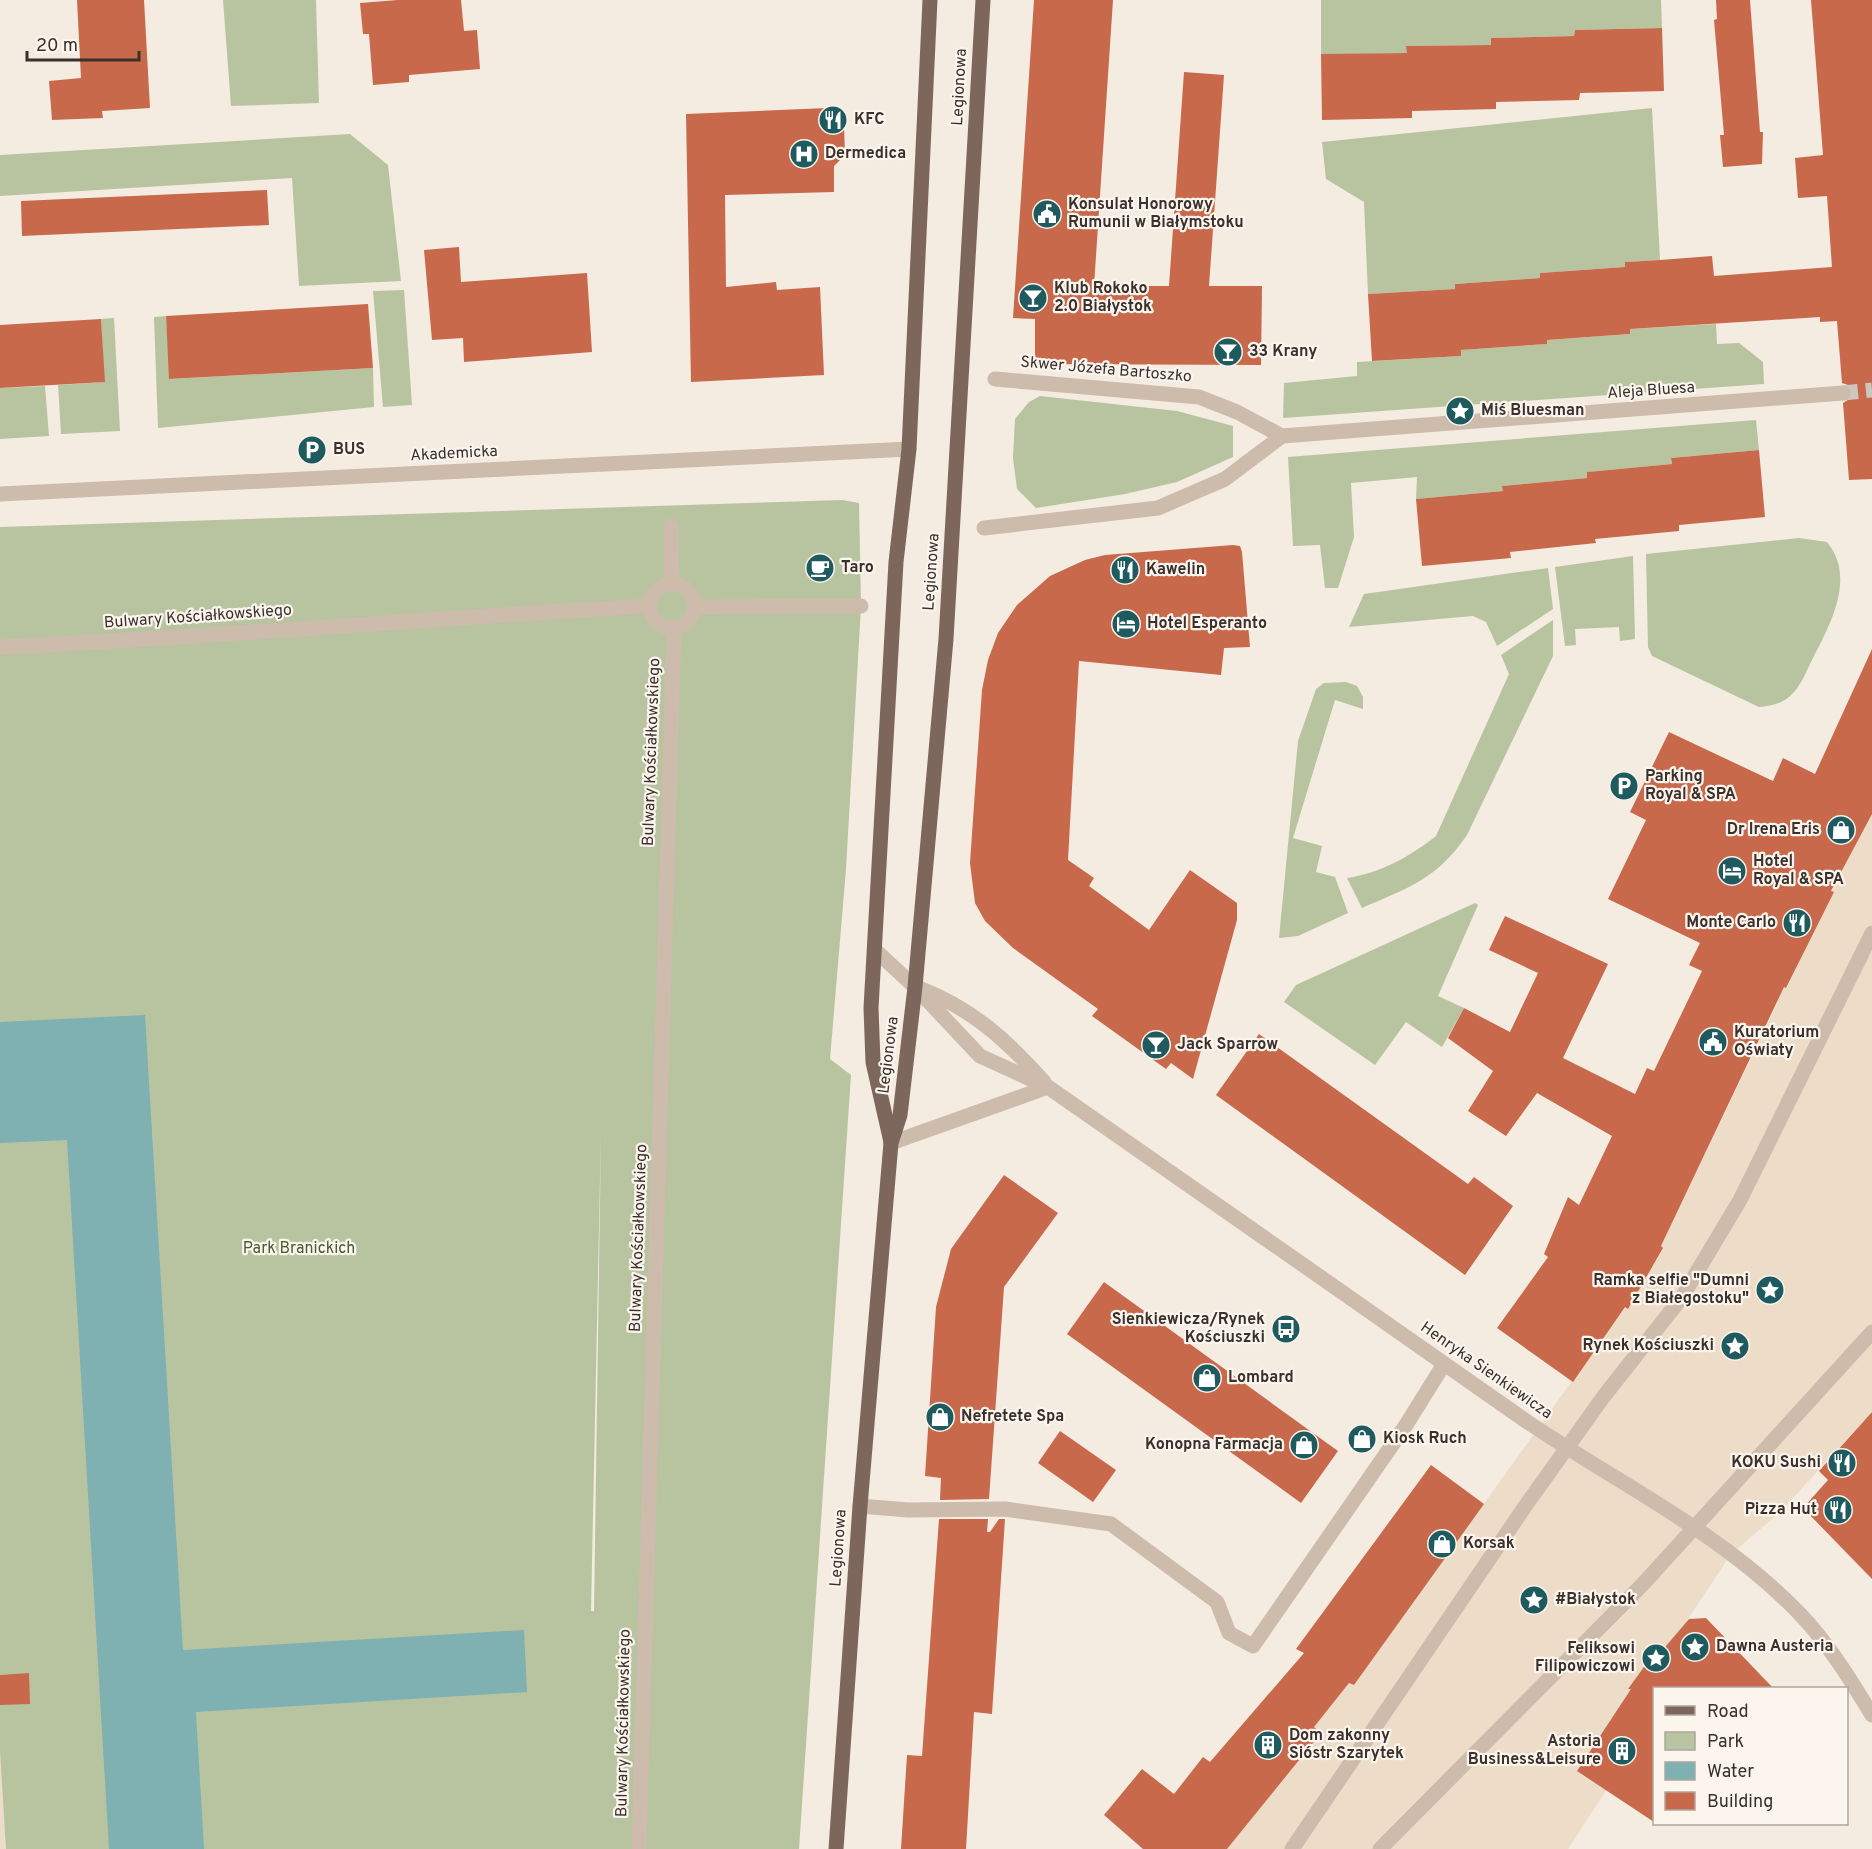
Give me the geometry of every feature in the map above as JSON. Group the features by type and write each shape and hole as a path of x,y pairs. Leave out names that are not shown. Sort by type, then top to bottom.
{"main road":[{"name":"Legionowa","path":"891,1143 873,1062 872,1008 895,573 909,449 930,0"},
{"name":"Legionowa","path":"836,1849 860,1506 891,1143 901,1105 915,987 949,605 983,0"}],"street":[{"name":"Skwer Józefa Bartoszko","path":"995,378 1199,397 1237,412 1282,436"},
{"name":"Aleja Bluesa","path":"1282,436 1843,393"},
{"path":"984,528 1158,508 1225,478 1282,436"},
{"name":"Akademicka","path":"0,494 909,449"},
{"path":"671,526 672,584"},
{"path":"672,584 688,591 693,607 688,621 674,627 657,622 650,606 656,590 672,584"},
{"name":"Bulwary Kościałkowskiego","path":"0,647 118,642 384,621 650,606"},
{"path":"693,607 861,606"},
{"name":"Bulwary Kościałkowskiego","path":"639,1849 674,627"},
{"path":"1292,1849 1567,1447 1682,1297 1740,1200 1867,959 1872,933"},
{"name":"Henryka Sienkiewicza","path":"875,950 915,987 980,1056 1048,1087 1444,1364 1567,1447 1694,1528 1768,1583 1801,1614 1844,1669 1872,1715"},
{"name":"Henryka Sienkiewicza","path":"915,987 950,1000 996,1033 1020,1055 1048,1087"},
{"path":"891,1143 1048,1087"},
{"path":"1380,1849 1642,1584 1872,1332"},
{"path":"860,1506 908,1510 1005,1509 1111,1524 1217,1602 1229,1633 1253,1646 1406,1425 1444,1364"}],"green space":[{"path":"223,0 316,0 319,103 231,106"},
{"path":"1321,0 1661,0 1662,28 1575,30 1574,36 1491,38 1491,45 1407,46 1407,53 1321,55"},
{"path":"1652,108 1660,260 1625,262 1625,267 1540,273 1540,278 1455,284 1455,289 1368,294 1364,202 1326,179 1322,142"},
{"path":"350,134 388,165 401,281 299,286 292,178 0,196 0,155"},
{"path":"404,290 412,405 383,407 373,291"},
{"path":"166,316 170,379 373,368 374,407 158,428 154,317"},
{"path":"114,318 120,431 61,434 58,385 104,382 101,319"},
{"path":"1716,324 1717,344 1739,343 1763,362 1764,384 1283,418 1284,383 1357,376 1357,362 1461,356 1461,350 1546,344 1547,340 1630,334 1630,329"},
{"path":"45,386 49,436 0,439 0,388"},
{"path":"1040,396 1177,411 1233,426 1233,457 1177,482 1125,494 1036,508 1017,489 1013,458 1015,419 1029,402"},
{"path":"1756,420 1759,450 1671,458 1672,464 1587,472 1587,478 1503,486 1503,491 1416,499 1417,477 1351,483 1354,537 1338,588 1325,588 1320,545 1293,546 1288,457"},
{"name":"Park Branickich","path":"842,500 859,503 861,606 846,869 830,1059 851,1075 799,1849 0,1849 0,527","holes":["601,1131 594,1611 591,1611"]},
{"path":"1799,538 1827,542 1840,570 1840,585 1838,600 1827,630 1800,684 1789,697 1779,703 1759,707 1652,656 1648,647 1646,554"},
{"path":"1633,556 1635,639 1620,641 1619,627 1575,629 1576,645 1565,646 1555,567"},
{"path":"1548,568 1553,609 1497,646 1486,622 1473,616 1349,627 1364,594"},
{"path":"1553,620 1553,656 1467,835 1456,850 1433,872 1408,888 1362,908 1347,878 1394,863 1436,836 1509,674 1501,655"},
{"path":"1346,682 1357,686 1363,697 1363,709 1335,700 1293,838 1322,846 1316,872 1335,877 1348,913 1298,936 1279,938 1298,741 1316,689 1324,683"},
{"path":"1475,903 1478,905 1438,996 1464,1008 1442,1047 1406,1022 1375,1065 1284,1002 1296,985"}],"shaded area":[{"name":"Rynek Kościuszki","path":"1872,805 1872,1412 1778,1514 1731,1554 1686,1622 1656,1658 1653,1704 1631,1689 1577,1771 1607,1789 1568,1849 1227,1849 1320,1733 1314,1727 1349,1683 1354,1685 1625,1307 1628,1309 1637,1295 1626,1288 1642,1260 1653,1266 1663,1249 1661,1246 1778,1002 1774,999 1781,986 1787,988"},
{"path":"0,1751 6,1849 0,1849"}],"water":[{"path":"145,1015 183,1650 524,1630 527,1692 196,1712 204,1849 109,1849 67,1140 0,1143 0,1022"}],"building":[{"path":"77,0 144,0 150,108 102,111 103,118 52,120 49,81 81,78"},
{"path":"398,0 461,0 464,31 477,30 480,69 409,75 409,82 373,85 369,34 363,34 360,3"},
{"path":"1034,0 1113,0 1094,286 1169,286 1184,72 1224,75 1209,286 1262,286 1261,365 1035,364 1035,319 1013,318"},
{"path":"1716,0 1750,0 1760,132 1763,132 1762,164 1723,167 1720,135 1724,135 1714,20 1717,19"},
{"path":"1811,0 1872,0 1872,479 1849,480 1843,403 1851,398 1853,392 1848,385 1842,383 1837,321 1820,322 1820,317 1630,329 1630,334 1547,340 1547,344 1461,350 1461,356 1372,361 1368,294 1455,289 1455,284 1540,278 1540,273 1625,267 1625,262 1712,256 1714,276 1832,267 1827,196 1798,198 1795,158 1823,155"},
{"path":"1662,28 1664,91 1580,93 1579,100 1496,102 1496,109 1412,111 1412,118 1322,120 1321,54 1407,53 1406,46 1491,45 1491,38 1574,36 1575,30"},
{"path":"827,108 828,125 844,125 845,155 834,166 834,192 725,195 726,287 776,282 777,290 820,287 824,375 691,382 686,114"},
{"path":"267,190 269,225 22,236 21,201"},
{"path":"459,247 461,282 587,273 592,352 464,362 463,338 432,340 424,250"},
{"path":"368,304 373,368 169,379 166,316"},
{"path":"101,319 105,382 0,388 0,325"},
{"path":"1759,450 1765,517 1679,525 1679,531 1595,539 1596,543 1510,552 1511,558 1422,566 1416,499 1503,491 1502,486 1587,478 1587,472 1672,464 1671,458"},
{"path":"1240,546 1242,552 1250,647 1224,648 1221,675 1079,661 1068,860 1094,878 1089,886 1149,930 1190,870 1237,903 1237,920 1193,1079 1171,1063 1166,1069 1092,1016 1098,1009 1013,948 985,921 975,903 970,863 982,690 988,660 998,633 1017,605 1050,576 1085,560 1105,555"},
{"path":"1872,649 1872,814 1831,891 1834,892 1786,988 1784,987 1661,1246 1663,1248 1628,1309 1625,1307 1573,1382 1497,1328 1548,1257 1544,1254 1568,1197 1579,1205 1612,1136 1537,1093 1506,1136 1468,1111 1493,1071 1448,1038 1464,1008 1510,1032 1538,973 1489,950 1505,916 1608,964 1563,1058 1635,1094 1647,1068 1654,1071 1702,971 1689,965 1700,943 1608,899 1646,820 1630,812 1669,732 1773,781 1783,758 1815,774"},
{"path":"1259,1034 1468,1184 1474,1177 1513,1206 1465,1275 1216,1095"},
{"path":"1004,1175 1058,1213 1004,1287 989,1499 940,1500 941,1478 925,1476 936,1307 951,1249"},
{"path":"1104,1282 1338,1451 1301,1503 1067,1334"},
{"path":"1872,1412 1872,1579 1803,1508 1828,1480 1819,1471"},
{"path":"1060,1431 1116,1470 1093,1502 1038,1463"},
{"path":"1431,1465 1484,1504 1354,1685 1349,1683 1314,1727 1321,1733 1227,1849 1143,1849 1104,1815 1142,1769 1174,1794 1203,1757 1210,1762 1304,1653 1296,1649"},
{"path":"939,1519 988,1519 987,1532 990,1532 999,1519 1005,1519 992,1714 974,1712 966,1849 901,1849 907,1755 922,1756"},
{"path":"1706,1618 1772,1687 1653,1687 1653,1821 1577,1771 1631,1689 1628,1689 1654,1653 1654,1660 1689,1619"},
{"path":"29,1673 30,1704 0,1705 0,1675"}],"tunnel":[{"path":"1843,393 1872,390"}],"place":[{"name":"KFC","path":"833,120"},
{"name":"Dermedica","path":"804,154"},
{"name":"Konsulat Honorowy Rumunii w Białymstoku","path":"1047,214"},
{"name":"Klub Rokoko 2.0 Białystok","path":"1033,298"},
{"name":"33 Krany","path":"1228,352"},
{"name":"Miś Bluesman","path":"1460,411"},
{"name":"BUS","path":"312,450"},
{"name":"Taro","path":"820,568"},
{"name":"Kawelin","path":"1125,570"},
{"name":"Hotel Esperanto","path":"1126,624"},
{"name":"Parking Royal & SPA","path":"1624,786"},
{"name":"Dr Irena Eris","path":"1841,830"},
{"name":"Hotel Royal & SPA","path":"1732,871"},
{"name":"Monte Carlo","path":"1797,923"},
{"name":"Kuratorium Oświaty","path":"1713,1042"},
{"name":"Jack Sparrow","path":"1156,1045"},
{"name":"Ramka selfie \"Dumni z Białegostoku\"","path":"1770,1290"},
{"name":"Sienkiewicza/Rynek Kościuszki","path":"1286,1329"},
{"name":"Rynek Kościuszki","path":"1735,1346"},
{"name":"Lombard","path":"1207,1378"},
{"name":"Nefretete Spa","path":"940,1417"},
{"name":"Kiosk Ruch","path":"1362,1439"},
{"name":"Konopna Farmacja","path":"1304,1445"},
{"name":"KOKU Sushi","path":"1842,1463"},
{"name":"Pizza Hut","path":"1838,1510"},
{"name":"Korsak","path":"1442,1544"},
{"name":"#Białystok","path":"1534,1600"},
{"name":"Dawna Austeria","path":"1695,1647"},
{"name":"Feliksowi Filipowiczowi","path":"1656,1658"},
{"name":"Dom zakonny Sióstr Szarytek","path":"1268,1745"},
{"name":"Astoria Business&Leisure","path":"1622,1751"}]}
